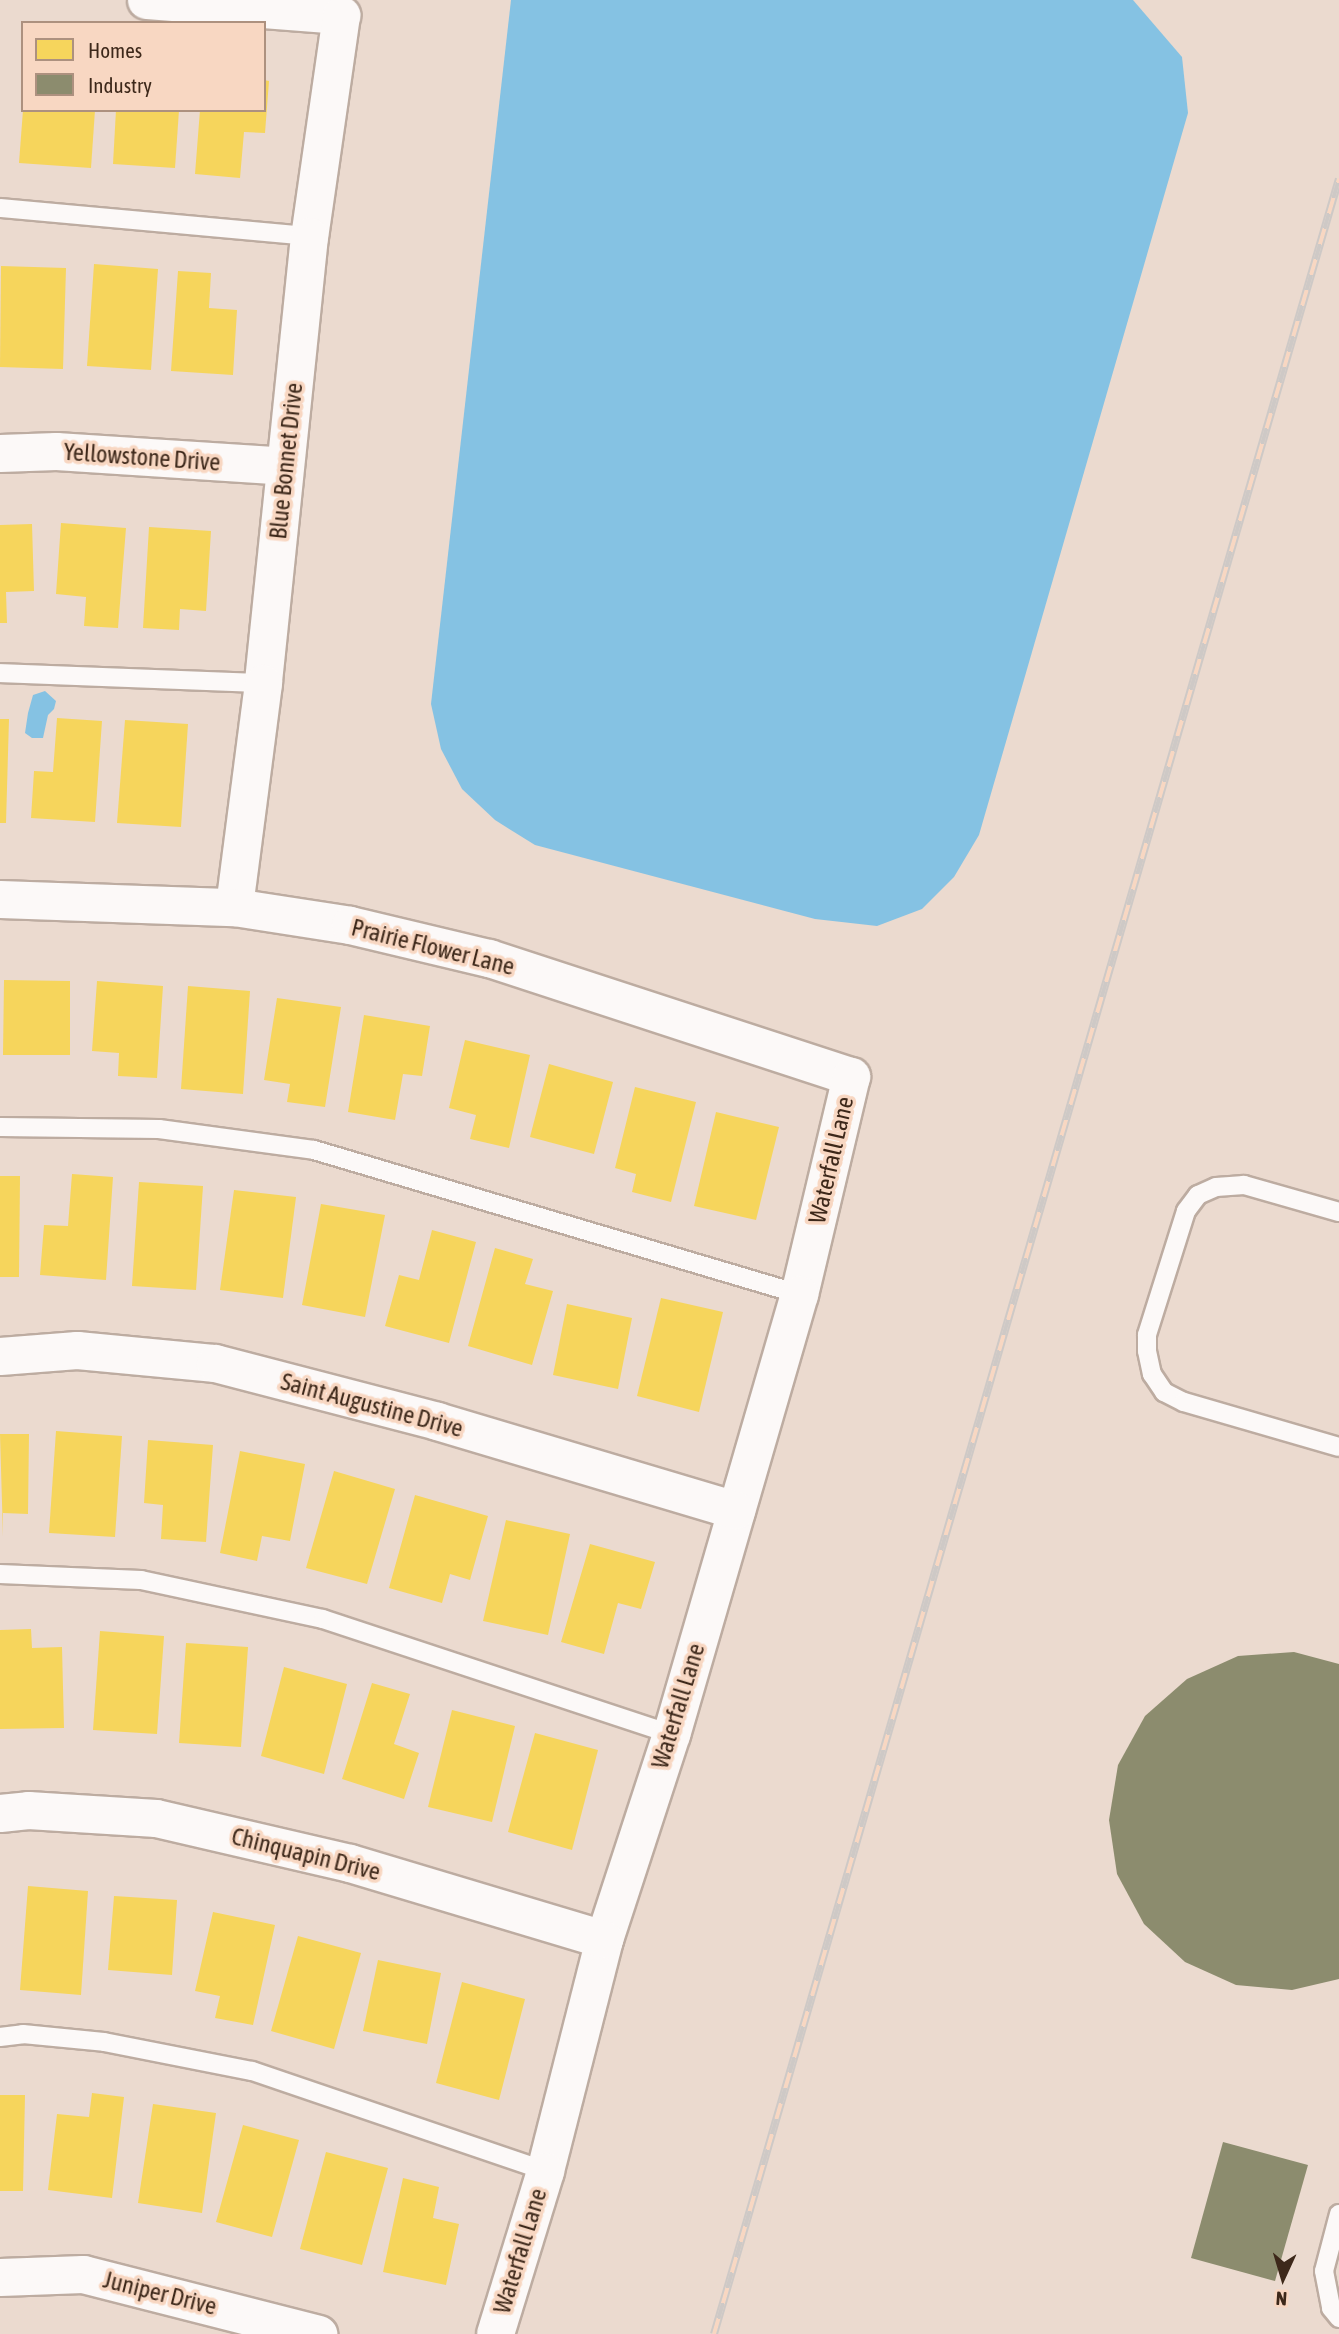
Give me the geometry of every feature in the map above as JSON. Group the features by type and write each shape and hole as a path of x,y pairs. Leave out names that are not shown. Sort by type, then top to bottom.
{"street":[{"path":"146,0 217,3"},
{"name":"Blue Bonnet Drive","path":"217,3 341,15 309,236 263,682 234,907"},
{"name":"Yellowstone Drive","path":"0,453 56,451 285,466"},
{"name":"Prairie Flower Lane","path":"0,899 234,907 350,925 489,958 851,1076"},
{"name":"Waterfall Lane","path":"495,2334 545,2171 604,1939 671,1734 799,1294 851,1076"},
{"name":"Saint Augustine Drive","path":"0,1356 77,1350 215,1363 437,1421 736,1510"},
{"name":"Chinquapin Drive","path":"0,1813 28,1810 156,1818 350,1863 604,1939"},
{"name":"Juniper Drive","path":"0,2277 83,2274 318,2334"}],"lane":[{"path":"0,208 309,236"},
{"path":"0,673 263,682"},
{"path":"0,1127 159,1129 314,1150 799,1294"},
{"path":"1339,1212 1244,1185 1216,1187 1198,1195 1186,1211 1147,1335 1147,1351 1152,1374 1164,1392 1184,1402 1339,1447"},
{"path":"0,1574 141,1580 323,1619 671,1734"},
{"path":"0,2037 23,2034 104,2042 252,2071 545,2171"},
{"path":"1339,2214 1324,2271 1331,2308 1339,2318"}],"water":[{"path":"511,0 1133,0 1182,57 1188,113 979,835 954,877 922,909 877,926 815,919 535,845 495,820 462,789 441,749 431,704"},
{"path":"45,691 56,701 54,709 48,715 43,738 32,738 25,733 28,713 33,695"}],"building: Homes":[{"path":"266,80 269,81 265,133 244,132 240,178 195,174 200,112 266,112"},
{"path":"23,112 95,112 91,168 19,163"},
{"path":"116,112 179,112 175,168 113,164"},
{"path":"94,264 158,269 151,370 87,366"},
{"path":"1,266 66,268 63,369 0,367"},
{"path":"178,271 211,273 209,308 237,310 233,375 171,371"},
{"path":"61,523 126,528 118,628 84,626 86,597 56,594"},
{"path":"32,524 34,591 6,592 7,623 0,623 0,525"},
{"path":"149,527 211,531 206,611 180,609 179,630 143,628"},
{"path":"57,718 102,721 95,822 31,818 34,771 53,772"},
{"path":"0,719 9,719 6,823 0,823"},
{"path":"125,720 188,724 181,827 117,823"},
{"path":"4,980 70,981 70,1055 3,1055"},
{"path":"97,981 163,986 157,1078 118,1076 119,1053 92,1051"},
{"path":"188,986 250,991 243,1094 181,1089"},
{"path":"277,998 341,1007 325,1107 287,1102 290,1084 264,1080"},
{"path":"364,1015 430,1026 422,1076 403,1074 395,1120 348,1112"},
{"path":"465,1040 530,1055 509,1148 470,1139 476,1115 449,1108"},
{"path":"549,1064 613,1082 594,1154 530,1137"},
{"path":"635,1087 696,1102 671,1202 632,1192 636,1174 615,1168"},
{"path":"716,1112 779,1127 756,1220 694,1206"},
{"path":"72,1174 113,1177 106,1280 40,1275 44,1225 68,1226"},
{"path":"0,1176 20,1176 19,1277 0,1277"},
{"path":"139,1182 203,1186 196,1290 132,1286"},
{"path":"234,1190 296,1197 283,1298 220,1290"},
{"path":"321,1204 385,1215 365,1317 302,1305"},
{"path":"432,1230 476,1242 449,1343 385,1326 399,1275 419,1280"},
{"path":"495,1248 533,1259 525,1284 553,1291 532,1365 468,1346"},
{"path":"661,1298 723,1312 699,1412 637,1396"},
{"path":"567,1304 632,1318 618,1389 553,1375"},
{"path":"56,1431 122,1436 115,1537 49,1533"},
{"path":"0,1434 29,1434 28,1514 3,1513 3,1537"},
{"path":"148,1440 213,1445 206,1542 161,1539 163,1505 144,1503"},
{"path":"240,1451 305,1464 290,1541 262,1536 257,1561 220,1553"},
{"path":"334,1471 395,1489 367,1584 306,1568"},
{"path":"415,1495 488,1516 470,1580 450,1574 442,1603 389,1588"},
{"path":"506,1520 570,1534 548,1635 483,1621"},
{"path":"590,1544 655,1562 641,1609 618,1603 604,1654 561,1642"},
{"path":"31,1629 32,1648 62,1647 64,1728 0,1729 0,1630"},
{"path":"100,1631 164,1636 157,1734 93,1730"},
{"path":"186,1643 248,1647 241,1747 179,1743"},
{"path":"284,1667 347,1684 324,1774 261,1756"},
{"path":"372,1683 410,1694 394,1744 419,1753 404,1799 342,1779"},
{"path":"452,1710 515,1726 492,1822 428,1807"},
{"path":"535,1733 598,1750 572,1850 508,1832"},
{"path":"28,1886 88,1891 81,1995 20,1990"},
{"path":"114,1896 177,1900 172,1975 108,1970"},
{"path":"213,1912 275,1925 253,2025 215,2018 220,1996 195,1991"},
{"path":"298,1936 361,1953 334,2049 271,2031"},
{"path":"378,1960 441,1973 427,2044 363,2031"},
{"path":"462,1982 525,1999 499,2100 436,2083"},
{"path":"92,2093 124,2097 112,2198 48,2190 57,2114 89,2117"},
{"path":"0,2095 25,2095 23,2191 0,2191"},
{"path":"153,2104 216,2113 202,2213 138,2203"},
{"path":"243,2125 299,2140 272,2237 216,2222"},
{"path":"326,2152 388,2168 362,2265 300,2249"},
{"path":"403,2178 439,2187 433,2218 459,2224 446,2285 383,2272"}],"building: Industry":[{"path":"1294,1652 1339,1664 1339,1979 1292,1990 1236,1985 1185,1962 1144,1924 1117,1874 1109,1820 1118,1765 1145,1716 1187,1679 1238,1656"},
{"path":"1223,2142 1308,2165 1275,2281 1191,2258"}],"railway":[{"path":"714,2334 1339,179"}]}
